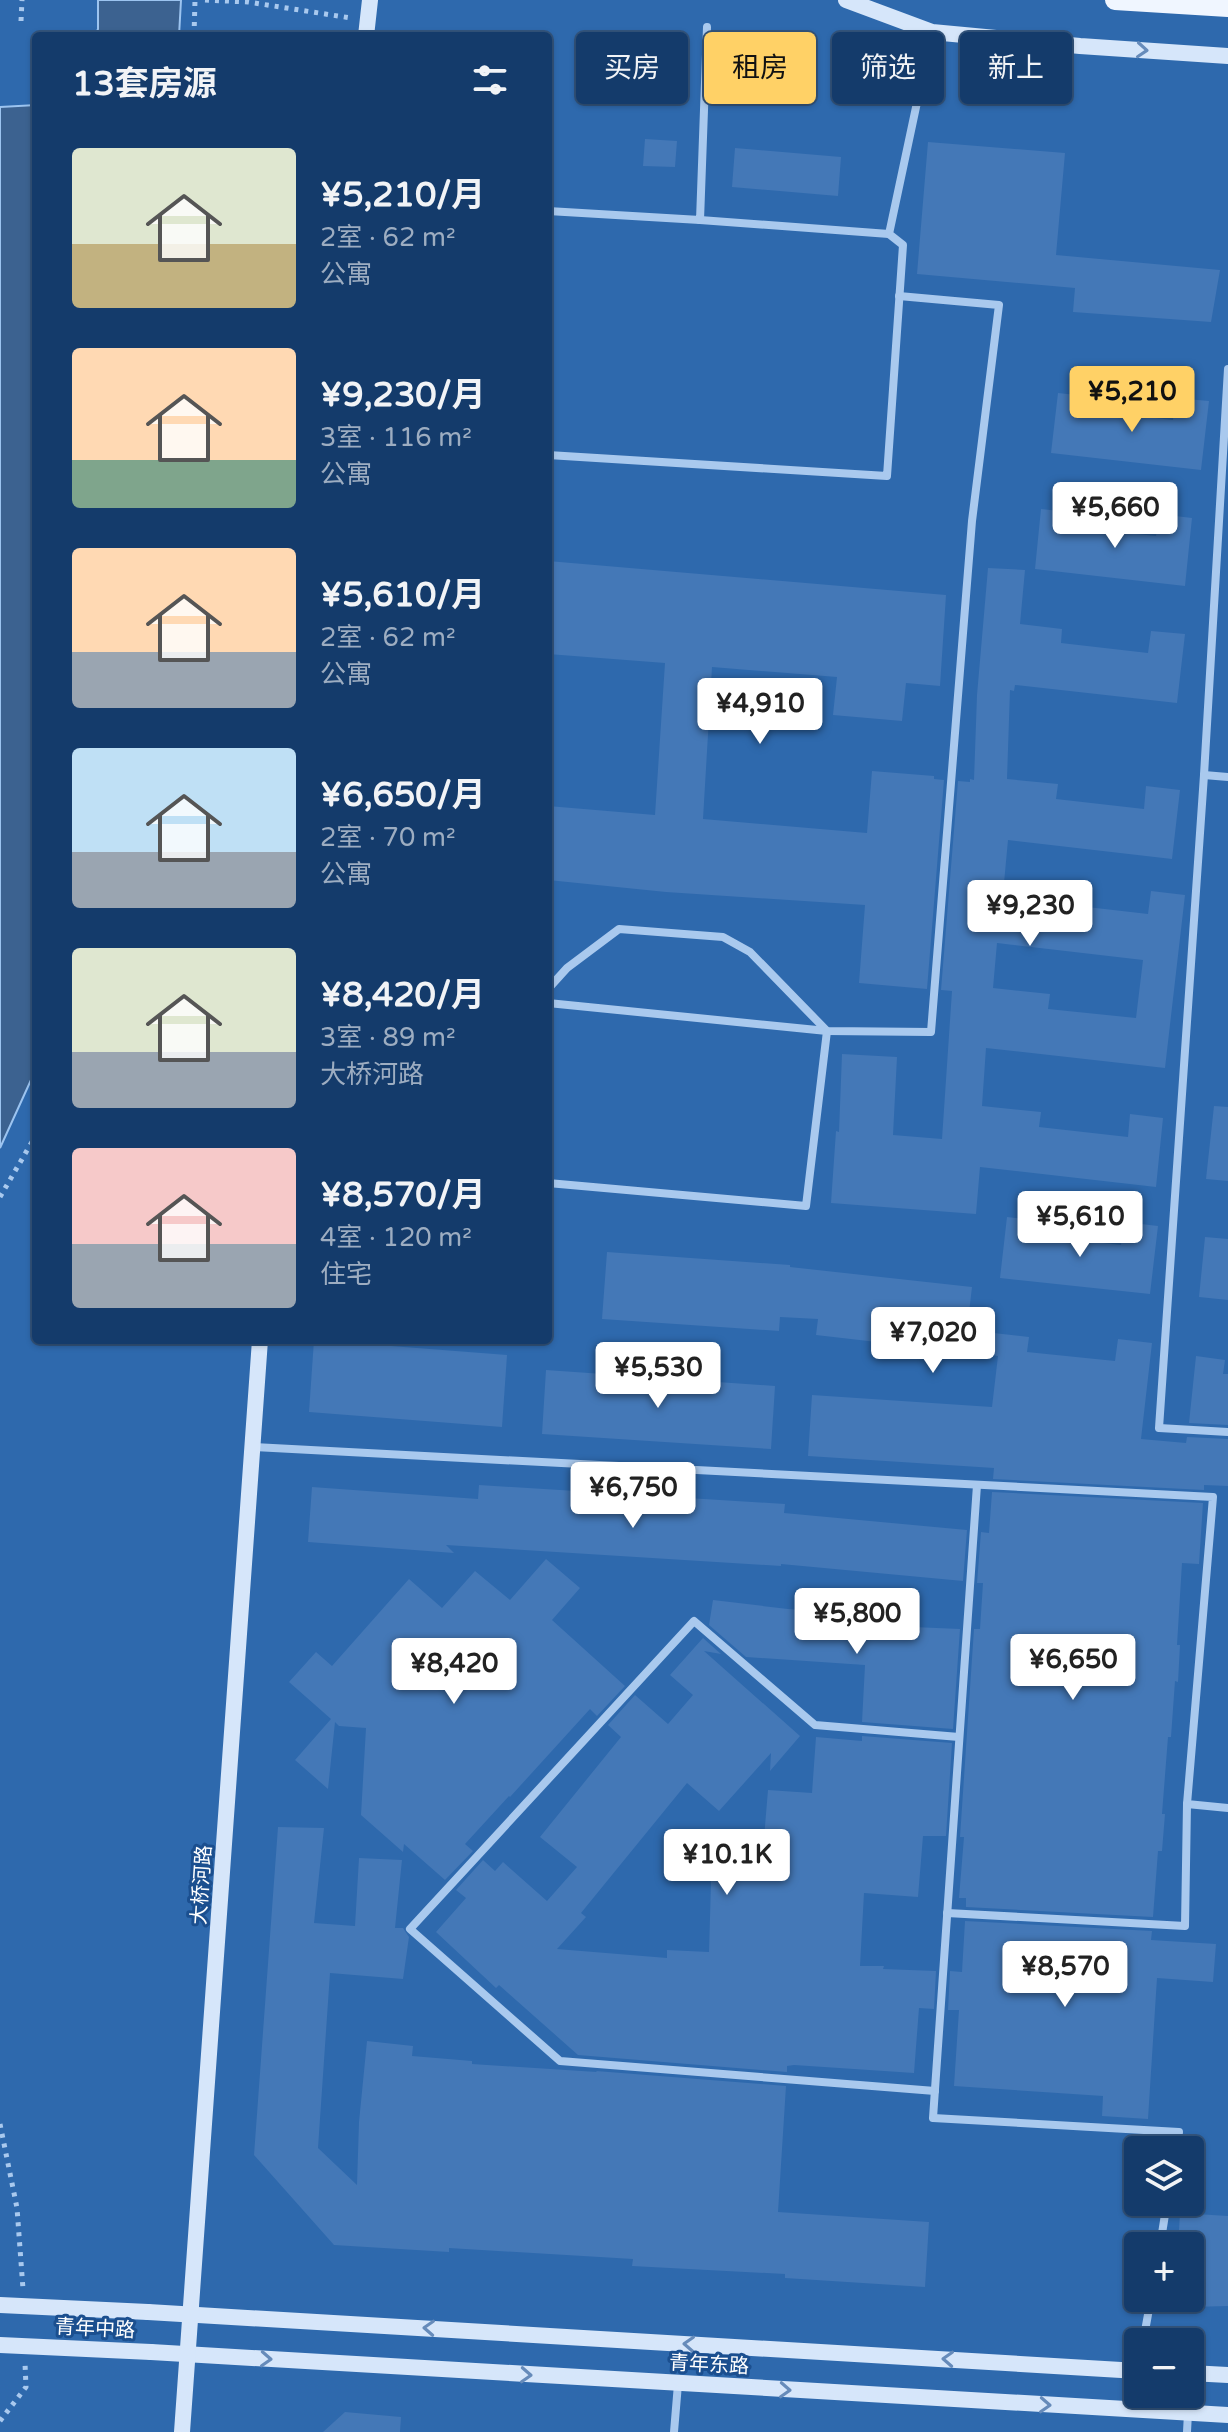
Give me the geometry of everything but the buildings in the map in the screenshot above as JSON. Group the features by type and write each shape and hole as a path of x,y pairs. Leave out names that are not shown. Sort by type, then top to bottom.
{"main road":[{"path":"366,28 370,0"},
{"path":"846,0 932,32"},
{"path":"1115,0 1228,7"},
{"path":"944,33 1228,56"},
{"name":"大桥河路","path":"182,2432 260,1344"},
{"name":"青年东路","path":"0,2305 1124,2370"},
{"name":"青年中路","path":"0,2345 188,2355"},
{"name":"青年东路","path":"188,2355 1228,2415"},
{"path":"1204,2374 1228,2375"}],"street":[{"path":"700,220 707,27"},
{"path":"889,234 917,104"},
{"path":"552,211 889,234 903,245 887,476 552,455"},
{"path":"552,1003 827,1031 931,1032 972,521 999,305 899,296"},
{"path":"1228,369 1204,775 1159,1428 1228,1432"},
{"path":"1204,775 1228,777"},
{"path":"552,985 567,968 619,929 723,937 750,952 827,1031"},
{"path":"552,1183 806,1206 827,1031"},
{"path":"253,1447 1213,1497 1187,1804 1185,1926 947,1913"},
{"path":"977,1485 933,2118 1179,2132 1178,2136"},
{"path":"935,2091 560,2061 410,1929 694,1621 815,1725 959,1737"},
{"path":"1187,1804 1228,1808"},
{"path":"674,2432 678,2384"},
{"path":"1187,2432 1188,2413"}],"path":[{"path":"21,21 22,0"},
{"path":"194,32 195,0"},
{"path":"205,0 248,2 366,28"},
{"path":"0,1197 32,1142"},
{"path":"0,2124 17,2208 23,2300"},
{"path":"0,2421 26,2387 25,2356"}],"shaded area":[{"path":"0,0 1228,0 1228,2432 0,2432"},
{"path":"98,0 181,0 179,32 97,32"},
{"path":"32,105 32,1078 0,1148 0,107"}]}
